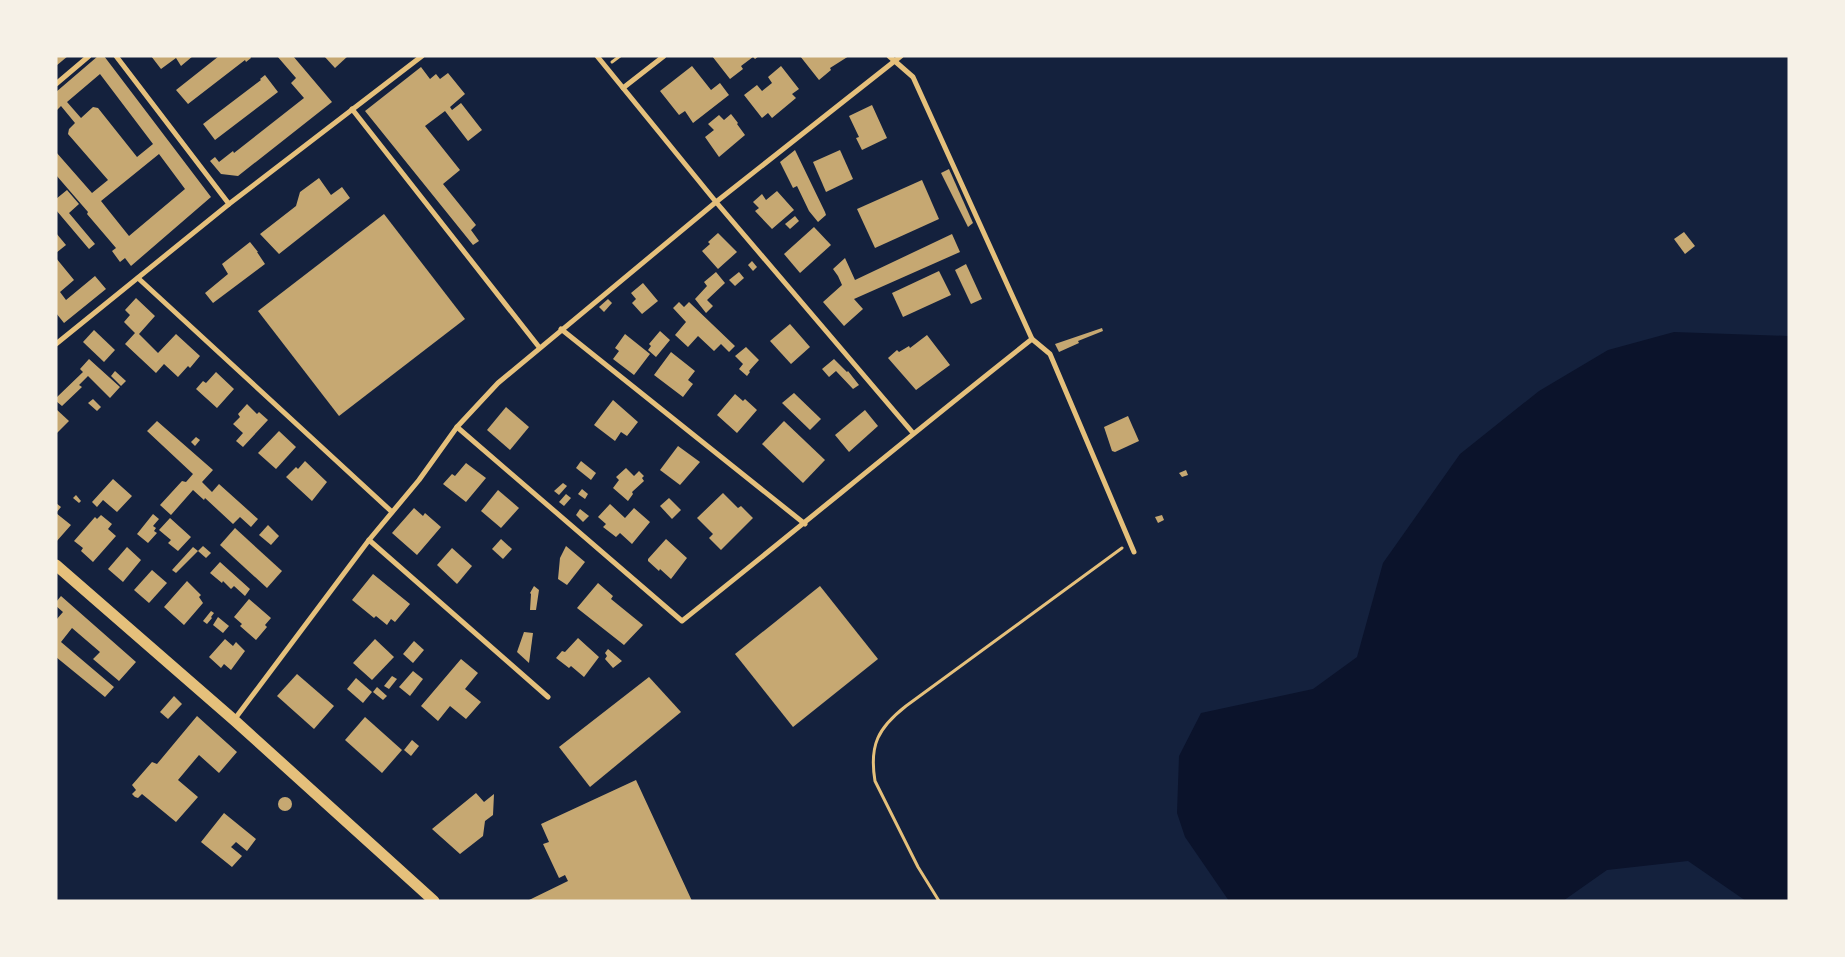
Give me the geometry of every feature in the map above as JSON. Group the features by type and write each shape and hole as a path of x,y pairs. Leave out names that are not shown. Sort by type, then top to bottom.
{"main road":[{"path":"56,565 234,720 434,901"}],"street":[{"path":"56,84 89,56"},
{"path":"116,56 229,204"},
{"path":"56,344 229,204 422,56"},
{"path":"597,56 716,202 913,433"},
{"path":"623,88 664,56"},
{"path":"890,56 894,62 913,77 1032,339 1050,354 1134,552"},
{"path":"234,720 370,540 419,480 457,427 498,383 539,347 716,202 901,56"},
{"path":"352,110 539,347"},
{"path":"138,278 392,512"},
{"path":"561,329 805,524"},
{"path":"457,427 682,621 805,524 913,433 1032,339"},
{"path":"370,540 548,697"}],"path":[{"path":"939,901 918,866 875,781 873,759 877,737 884,725 906,706 1129,543"}],"water":[{"path":"1674,332 1789,336 1789,901 1746,901 1688,861 1607,870 1563,901 1229,901 1185,837 1177,813 1179,756 1201,713 1313,689 1357,657 1383,563 1460,454 1539,391 1608,350"}],"building":[{"path":"56,56 68,56 56,66"},
{"path":"98,56 104,56 211,197 131,266 125,258 120,262 112,251 116,248 56,175 56,152 92,193 108,180 68,134 69,129 75,123 61,106 56,111 56,92","holes":["100,74 153,144 137,157 98,108 93,107 81,118 67,102","159,154 185,189 129,236 101,201"]},
{"path":"151,56 193,56 181,66 176,58 161,69"},
{"path":"219,56 250,56 251,58 246,62 245,60 188,104 176,90"},
{"path":"277,56 293,56 332,102 238,176 221,174 210,161 215,157 219,162 233,151 234,153 304,98 291,83 296,78"},
{"path":"324,56 348,56 335,68"},
{"path":"712,56 759,56 755,59 753,57 741,66 743,69 730,79"},
{"path":"800,56 849,56 830,68 831,70 819,80"},
{"path":"692,66 711,90 720,83 729,95 693,123 685,111 679,115 660,91"},
{"path":"781,66 799,89 792,94 796,98 772,118 768,113 762,118 744,95 757,85 762,91 772,83 768,77"},
{"path":"421,67 430,79 436,74 440,79 448,73 465,94 450,107 452,110 461,103 482,130 468,141 445,111 425,126 460,170 443,184 476,225 471,230 479,241 473,245 365,111"},
{"path":"265,75 278,92 215,140 203,124"},
{"path":"872,105 887,138 862,150 856,138 859,137 849,116"},
{"path":"731,114 745,135 719,157 705,137 714,130 708,124 719,115 724,120"},
{"path":"795,150 826,215 818,222 809,211 797,186 793,188 780,162"},
{"path":"840,150 853,179 826,192 813,162"},
{"path":"949,169 973,223 968,227 941,173"},
{"path":"319,178 331,195 342,187 350,198 279,254 260,234 296,206 300,192"},
{"path":"922,180 939,219 875,248 857,209"},
{"path":"67,190 79,204 69,213 95,244 89,249 56,210 56,199"},
{"path":"777,191 794,210 772,229 755,211 759,208 753,202 762,194 766,200"},
{"path":"384,214 465,319 339,416 258,311"},
{"path":"795,216 799,221 790,229 785,224"},
{"path":"814,227 831,245 800,273 784,254"},
{"path":"1684,232 1695,246 1685,254 1674,239"},
{"path":"56,233 66,245 56,253"},
{"path":"718,233 737,252 718,269 702,251"},
{"path":"952,234 960,252 854,299 863,309 844,326 823,302 842,285 833,269 845,258 855,280"},
{"path":"250,242 265,264 213,303 205,293 228,274 222,264"},
{"path":"56,258 74,280 60,292 66,300 95,276 106,289 64,323 56,313"},
{"path":"752,261 757,267 753,271 748,265"},
{"path":"966,264 982,299 971,304 955,270"},
{"path":"939,271 951,295 903,317 892,293"},
{"path":"716,272 725,283 707,300 713,306 706,313 695,299 707,286 704,282"},
{"path":"739,272 744,278 735,286 729,280"},
{"path":"643,283 658,301 642,314 632,303 636,299 631,293"},
{"path":"136,298 155,316 139,334 158,353 176,334 200,356 190,368 188,366 178,377 164,364 156,373 125,344 135,333 124,322 130,315 125,310"},
{"path":"608,299 612,303 604,312 599,307"},
{"path":"679,302 684,307 689,302 735,346 729,352 721,344 714,351 698,336 688,347 675,335 686,322 673,308"},
{"path":"790,324 810,347 791,364 770,341"},
{"path":"1102,328 1103,331 1078,341 1079,343 1059,352 1055,344"},
{"path":"94,330 115,350 104,362 83,342"},
{"path":"660,331 670,340 656,357 648,350 651,346 649,344"},
{"path":"625,334 650,354 634,375 613,359 619,351 615,348"},
{"path":"927,335 950,365 916,390 888,358 897,350 899,352 909,346 910,348"},
{"path":"746,347 759,360 747,376 739,369 743,364 735,356"},
{"path":"671,352 695,371 688,380 693,384 683,397 654,375"},
{"path":"89,359 120,387 110,398 88,376 79,385 82,387 62,406 56,401 56,398 83,372 80,369"},
{"path":"834,359 848,371 859,385 853,389 836,371 829,377 822,369"},
{"path":"115,371 126,381 121,386 111,376"},
{"path":"216,372 234,389 217,408 196,389 203,381 206,383"},
{"path":"794,393 821,419 810,430 782,403"},
{"path":"735,394 743,401 745,399 757,410 737,433 717,415"},
{"path":"93,399 101,407 97,411 88,403"},
{"path":"613,400 638,422 627,436 621,432 615,441 594,425"},
{"path":"247,404 257,414 259,412 268,420 243,447 236,441 243,433 233,424 240,417 238,414"},
{"path":"506,407 529,427 510,450 487,430"},
{"path":"56,409 69,421 56,434"},
{"path":"865,410 878,426 849,452 835,435"},
{"path":"1128,416 1139,441 1115,452 1112,451 1104,427"},
{"path":"157,421 213,470 202,482 212,492 219,484 258,519 251,527 240,517 233,524 205,498 204,500 193,490 171,515 160,505 182,481 186,482 193,474 147,431"},
{"path":"784,421 825,460 803,483 762,444"},
{"path":"279,431 296,447 276,469 258,453"},
{"path":"196,437 200,440 195,446 191,442"},
{"path":"678,446 700,462 680,485 660,470"},
{"path":"305,461 327,482 312,501 286,477 296,467 298,469"},
{"path":"581,461 596,473 591,480 576,468"},
{"path":"466,463 486,478 466,502 443,484 452,474 455,476"},
{"path":"626,468 634,476 639,471 644,476 642,478 644,481 632,492 633,494 628,501 613,488 619,480 616,477"},
{"path":"1186,470 1188,475 1182,477 1179,473"},
{"path":"113,479 132,496 117,512 103,500 97,507 92,502"},
{"path":"563,483 567,486 559,495 554,491"},
{"path":"582,489 588,494 585,499 578,494"},
{"path":"498,490 519,508 501,528 481,511"},
{"path":"723,493 738,508 741,506 753,518 721,550 709,538 713,534 697,518"},
{"path":"566,494 571,498 564,506 559,502"},
{"path":"76,495 81,501 79,503 73,498"},
{"path":"669,498 681,510 672,519 660,506"},
{"path":"56,503 61,507 56,513"},
{"path":"610,504 625,518 634,508 650,522 632,544 620,533 616,537 603,527 606,524 598,517"},
{"path":"414,508 423,516 425,513 441,527 417,555 392,533"},
{"path":"580,509 589,516 583,522 576,515"},
{"path":"56,513 71,525 56,542"},
{"path":"153,514 159,519 153,526 156,528 154,531 157,533 148,543 137,534"},
{"path":"101,515 112,524 108,529 116,536 93,562 81,551 83,548 74,541 95,517 97,519"},
{"path":"1162,515 1164,520 1158,523 1155,517"},
{"path":"170,518 191,537 178,551 168,543 171,540 159,530"},
{"path":"268,525 279,536 271,545 259,535"},
{"path":"235,528 282,571 267,588 220,545"},
{"path":"501,539 512,549 503,559 492,549"},
{"path":"666,539 687,558 671,579 648,561"},
{"path":"203,546 211,553 206,558 198,551"},
{"path":"566,546 585,562 567,585 558,579 560,558"},
{"path":"127,547 141,560 123,582 108,569"},
{"path":"193,547 198,551 176,573 172,570"},
{"path":"452,548 472,566 457,584 437,565"},
{"path":"220,562 250,589 245,596 234,586 231,589 223,581 222,583 210,573"},
{"path":"152,570 167,583 149,603 134,590"},
{"path":"373,574 410,604 395,622 391,619 387,625 376,616 374,618 352,600"},
{"path":"187,581 201,595 199,597 203,603 184,625 164,607"},
{"path":"598,583 613,596 611,599 643,625 624,645 577,608"},
{"path":"534,586 539,590 536,610 530,610 530,593"},
{"path":"820,586 878,659 793,727 735,654"},
{"path":"61,596 136,662 119,681 93,659 100,652 72,628 61,642 114,687 105,697 56,657 56,620 63,612 56,606 56,602"},
{"path":"249,599 271,618 265,625 267,627 256,640 240,626 242,624 234,617"},
{"path":"211,611 214,613 207,624 203,621"},
{"path":"218,617 229,626 223,633 213,625"},
{"path":"524,632 533,633 529,663 517,652"},
{"path":"578,638 599,657 584,677 571,666 569,668 556,658 562,651 565,652"},
{"path":"225,639 233,646 236,642 245,651 231,670 224,664 221,668 209,657"},
{"path":"375,639 394,657 372,680 353,663"},
{"path":"414,641 424,650 413,663 403,654"},
{"path":"608,649 622,661 613,668 605,659 607,656 605,653"},
{"path":"461,659 478,673 465,689 481,702 466,719 450,706 438,721 421,706"},
{"path":"413,671 423,679 410,696 399,687"},
{"path":"297,674 334,706 314,729 277,696"},
{"path":"392,676 397,679 389,689 384,686"},
{"path":"649,677 681,712 590,787 559,747"},
{"path":"356,678 372,692 363,703 347,689"},
{"path":"377,687 387,696 383,700 373,692"},
{"path":"174,696 182,704 168,719 160,712"},
{"path":"197,716 237,752 219,773 199,755 178,780 198,797 176,822 142,794 138,798 135,797 132,794 136,790 132,785 152,762 157,764"},
{"path":"365,717 402,750 382,773 345,740"},
{"path":"412,740 419,746 411,756 404,750"},
{"path":"636,780 692,901 527,901 568,881 565,875 559,878 543,844 549,842 541,824"},
{"path":"476,793 484,802 494,794 493,815 485,821 483,836 460,854 432,829"},
{"path":"282,797 288,797 292,804 288,811 282,811 278,807 278,801"},
{"path":"224,813 256,839 247,851 236,842 231,847 242,856 232,867 201,842"}]}
